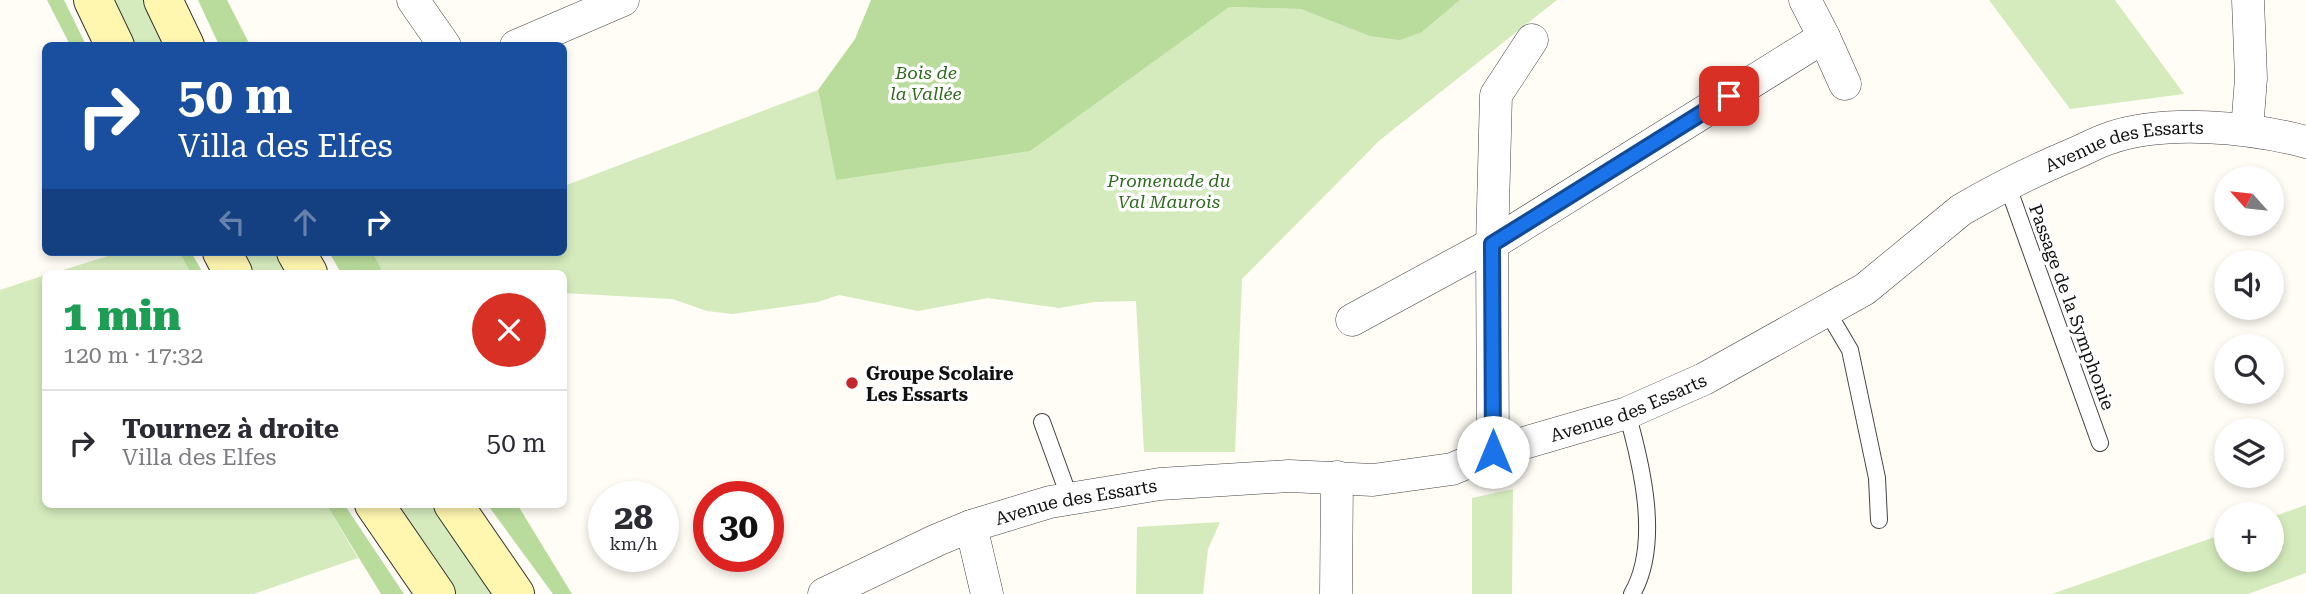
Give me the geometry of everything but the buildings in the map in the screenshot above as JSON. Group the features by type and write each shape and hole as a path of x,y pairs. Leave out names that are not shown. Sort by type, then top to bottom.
{"main road":[{"path":"93,0 113,42"},
{"path":"163,0 183,42"},
{"path":"377,508 436,594"},
{"path":"456,508 515,594"}],"street":[{"path":"413,0 442,42"},
{"path":"525,42 623,0"},
{"path":"1805,0 1846,84"},
{"path":"2247,130 2251,78 2248,0"},
{"path":"1352,320 1492,244 1824,37"},
{"path":"1493,452 1492,244 1496,95 1532,40"},
{"name":"Avenue des Essarts","path":"824,594 875,568 971,526 1070,499 1160,484 1289,477 1373,480 1452,469 1493,452 1627,413 1704,379 1865,289 1961,211 2039,167 2111,137 2165,128 2247,130 2306,142"},
{"path":"1336,594 1337,477"},
{"path":"971,526 987,594"}],"lane":[{"name":"Passage de la Symphonie","path":"2007,184 2100,443"},
{"path":"1827,311 1850,350 1877,478 1878,520"},
{"path":"1627,413 1644,478 1646,507 1643,571 1632,594"},
{"path":"1042,422 1070,499"}],"green space":[{"path":"47,0 64,0 85,42 68,42"},
{"path":"105,0 152,0 173,42 126,42"},
{"path":"198,0 227,0 248,42 218,42"},
{"name":"Bois de la Vallée","path":"871,0 1460,0 1422,32 1400,40 1370,36 1301,9 1229,7 1030,151 836,180 818,90 855,39"},
{"name":"Promenade du Val Maurois","path":"1460,0 1557,0 1380,140 1242,279 1235,452 1144,452 1136,301 1094,302 1059,308 988,298 918,311 839,295 818,302 733,314 707,311 672,299 567,293 567,270 382,270 375,256 567,256 567,185 818,90 836,180 1229,7 1301,9 1326,17 1422,32"},
{"path":"1989,0 2115,0 2184,94 2070,109"},
{"path":"108,256 181,256 189,270 63,270"},
{"path":"181,256 193,256 201,270 189,270"},
{"path":"237,256 287,256 295,270 245,270"},
{"path":"331,256 375,256 382,270 339,270"},
{"path":"42,276 42,508 328,508 358,558 253,594 0,594 0,290"},
{"path":"1513,489 1512,594 1472,594 1472,498"},
{"path":"2306,505 2306,573 2248,594 2052,594 2214,537 2214,572 2284,572 2284,513"},
{"path":"328,508 347,508 404,594 381,594"},
{"path":"393,508 442,508 502,594 450,594"},
{"path":"490,508 519,508 572,594 553,594"},
{"path":"1220,522 1208,549 1203,594 1136,594 1137,527"}],"place":[{"name":"Groupe Scolaire Les Essarts","path":"852,383"}],"route":[{"path":"1493,452 1492,244 1729,96"}]}
